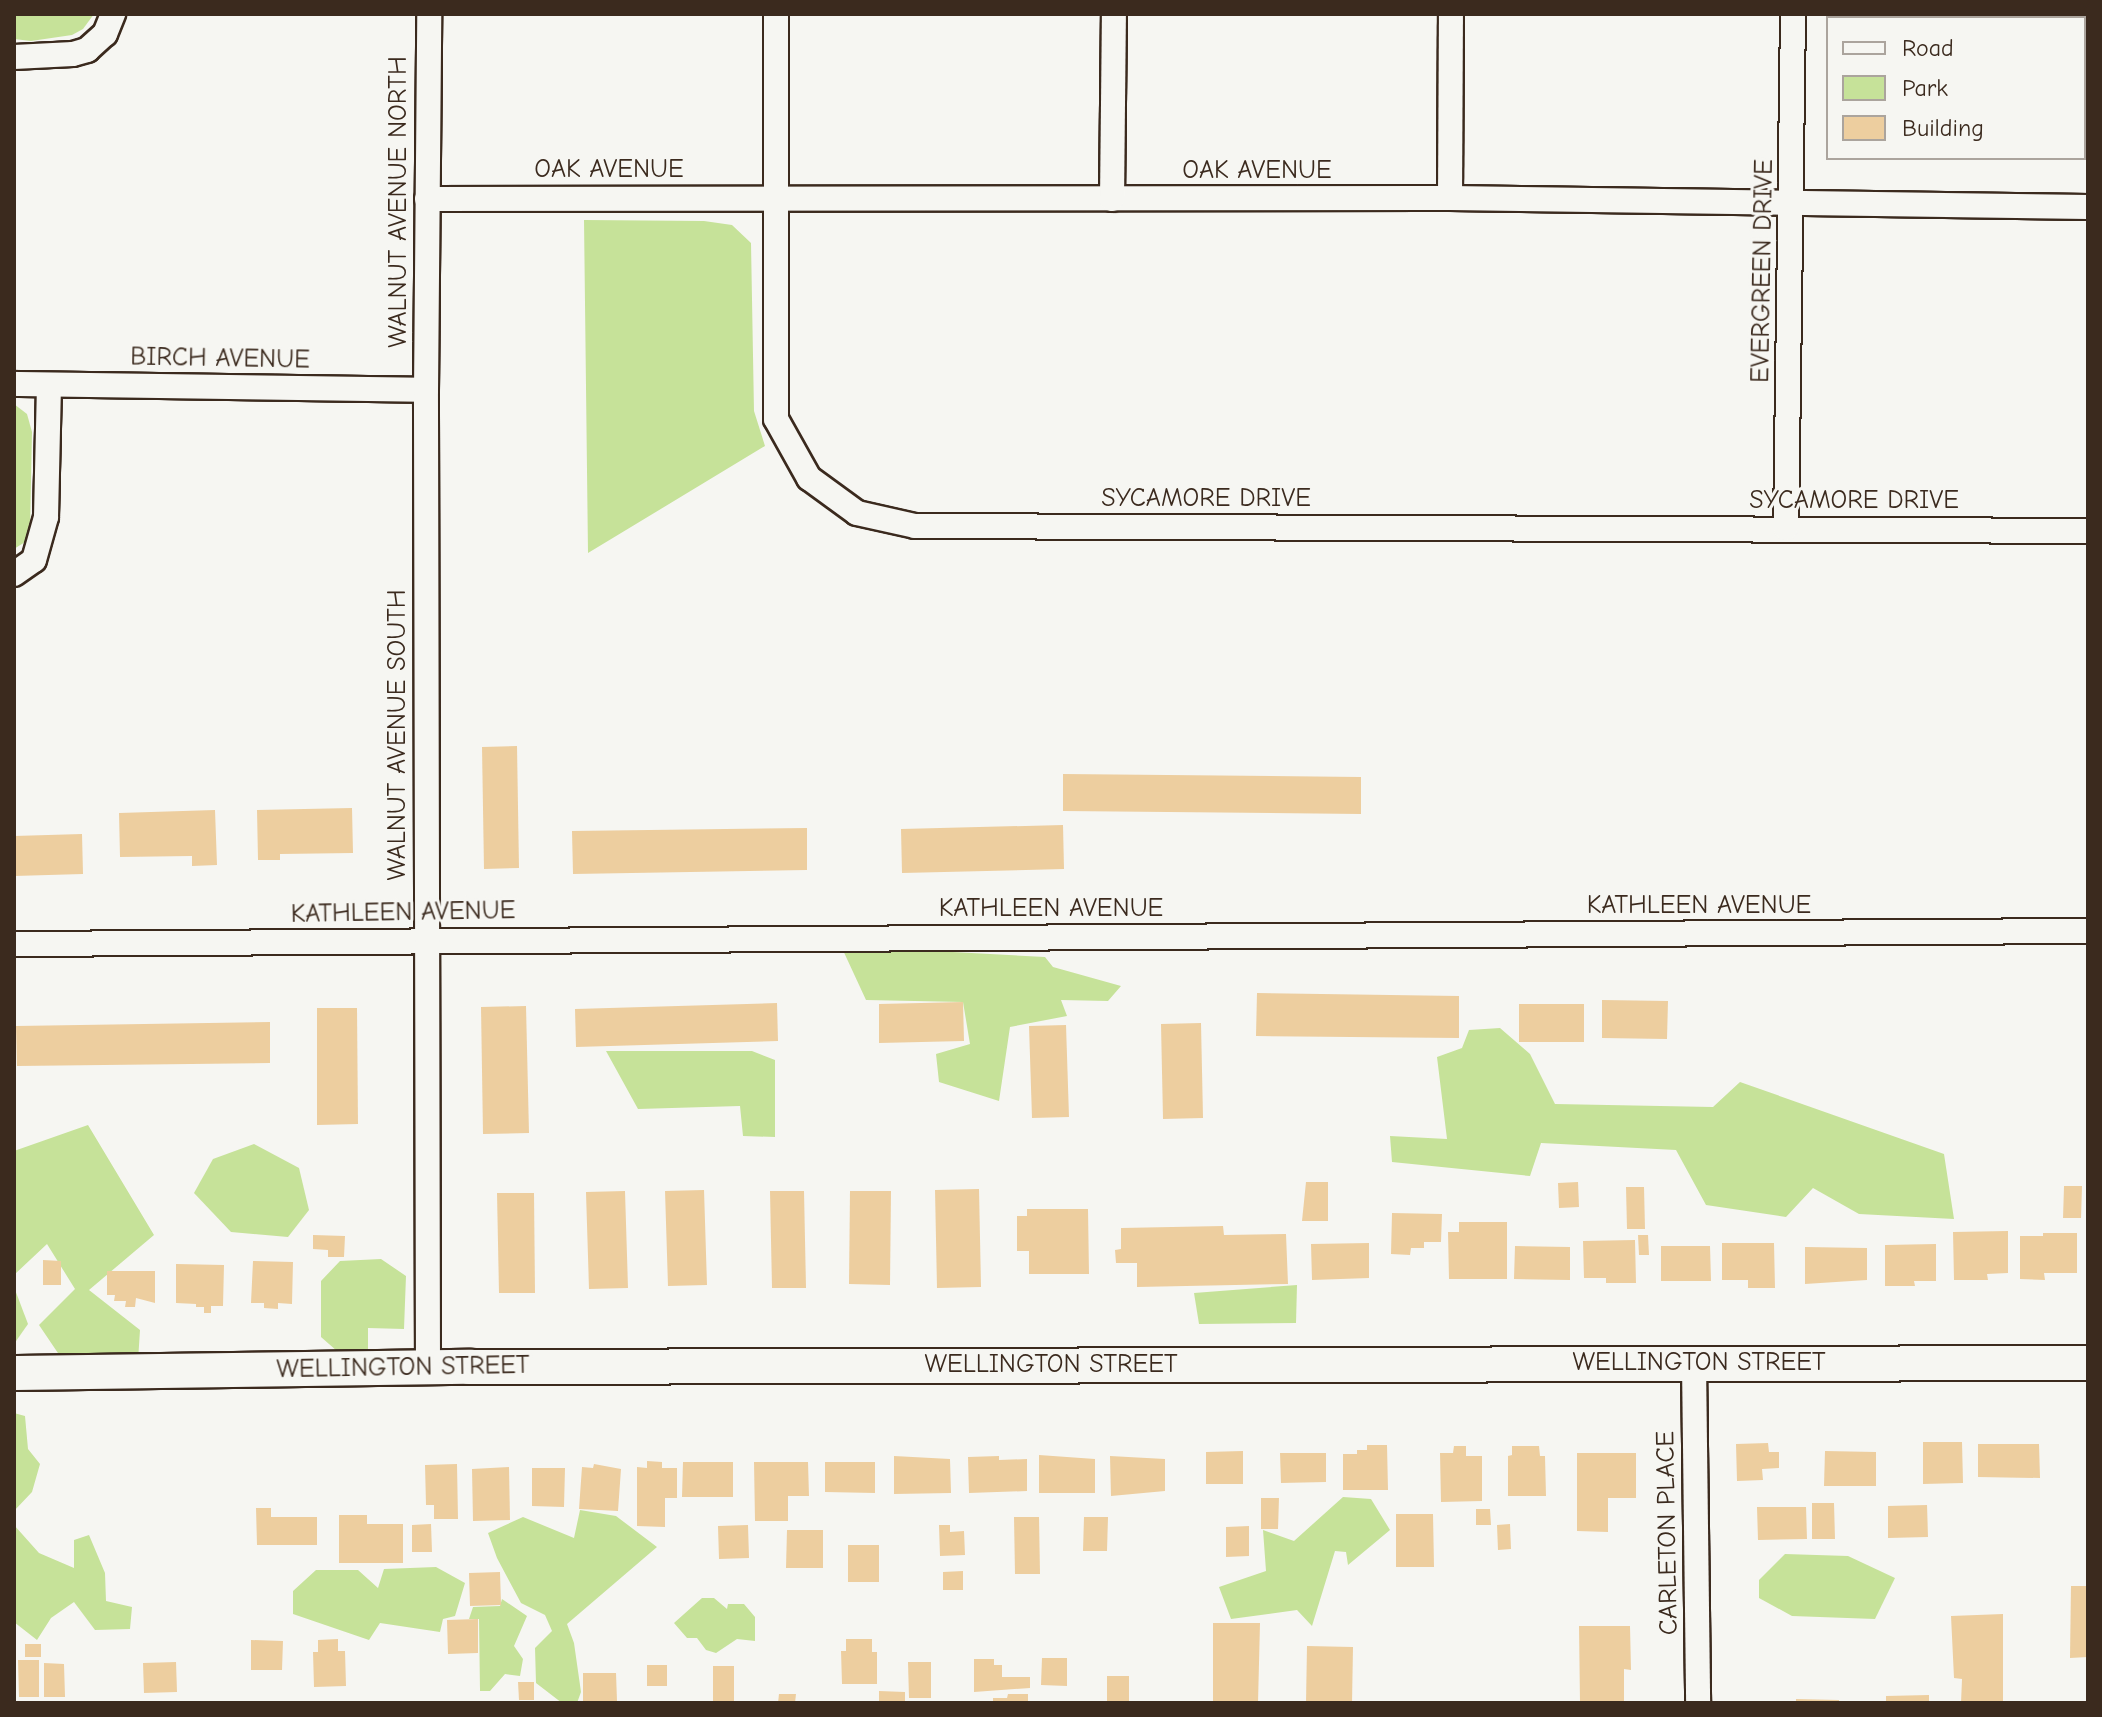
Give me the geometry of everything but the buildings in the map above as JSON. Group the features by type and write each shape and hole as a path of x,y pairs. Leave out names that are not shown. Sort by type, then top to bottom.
{"main road":[{"name":"WELLINGTON STREET","path":"14,1373 428,1367 2088,1363"}],"street":[{"path":"14,57 73,54 87,50 105,34 113,14"},
{"name":"WALNUT AVENUE NORTH","path":"426,390 429,14"},
{"name":"SYCAMORE DRIVE","path":"776,14 776,419 809,478 857,513 915,526 2088,531"},
{"path":"1112,199 1114,14"},
{"path":"1450,198 1451,14"},
{"name":"EVERGREEN DRIVE","path":"1786,528 1793,14"},
{"name":"OAK AVENUE","path":"427,199 1450,198 2088,207"},
{"name":"BIRCH AVENUE","path":"14,384 426,390"},
{"path":"14,574 34,560 46,517 49,385"},
{"name":"WALNUT AVENUE SOUTH","path":"426,390 428,1367"},
{"name":"KATHLEEN AVENUE","path":"14,944 2088,931"},
{"name":"CARLETON PLACE","path":"1694,1363 1698,1703"}],"green space":[{"path":"14,14 94,14 83,29 72,35 31,41 14,39"},
{"path":"584,220 704,221 732,225 751,243 754,411 765,446 588,553"},
{"path":"14,404 27,414 32,432 30,530 25,542 14,549"},
{"path":"841,946 1045,957 1053,967 1121,986 1108,1001 1061,1000 1067,1016 1010,1027 999,1101 939,1082 936,1054 970,1044 963,1002 866,1000"},
{"path":"1500,1028 1530,1054 1555,1104 1713,1107 1740,1082 1944,1154 1954,1219 1859,1214 1813,1188 1786,1217 1706,1205 1676,1150 1541,1143 1530,1176 1392,1162 1390,1136 1447,1139 1437,1057 1462,1048 1469,1030"},
{"path":"606,1051 752,1051 775,1060 775,1137 743,1136 740,1106 638,1109"},
{"path":"88,1125 154,1235 89,1290 140,1330 138,1361 62,1359 39,1325 75,1289 47,1244 14,1275 14,1151"},
{"path":"254,1144 299,1168 309,1210 288,1237 231,1232 194,1193 213,1159"},
{"path":"381,1259 406,1276 404,1329 368,1328 368,1353 345,1358 321,1337 321,1281 340,1261"},
{"path":"1297,1285 1296,1323 1199,1324 1194,1293"},
{"path":"14,1287 28,1324 14,1344"},
{"path":"14,1413 25,1416 28,1449 40,1464 32,1492 14,1511"},
{"path":"1343,1497 1371,1499 1390,1530 1348,1565 1346,1552 1335,1551 1312,1626 1297,1610 1231,1619 1219,1587 1266,1571 1263,1530 1294,1541"},
{"path":"580,1510 616,1516 657,1547 567,1624 574,1643 581,1692 577,1703 562,1703 536,1683 535,1648 552,1631 545,1615 521,1603 497,1558 488,1533 523,1517 574,1538"},
{"path":"14,1525 39,1553 74,1568 74,1540 89,1535 105,1573 106,1601 132,1607 130,1629 95,1630 74,1602 51,1618 37,1640 14,1622"},
{"path":"1785,1554 1848,1556 1895,1578 1875,1619 1792,1616 1759,1598 1759,1580"},
{"path":"436,1567 465,1583 455,1616 443,1619 440,1632 380,1623 369,1640 293,1614 293,1591 316,1570 358,1570 378,1588 384,1569"},
{"path":"702,1598 714,1598 727,1609 728,1604 744,1604 755,1617 755,1641 737,1639 716,1653 706,1650 697,1638 687,1638 674,1623"},
{"path":"502,1599 527,1616 514,1646 523,1659 520,1676 505,1674 490,1691 480,1691 479,1619 469,1619 473,1607 500,1606"}]}
